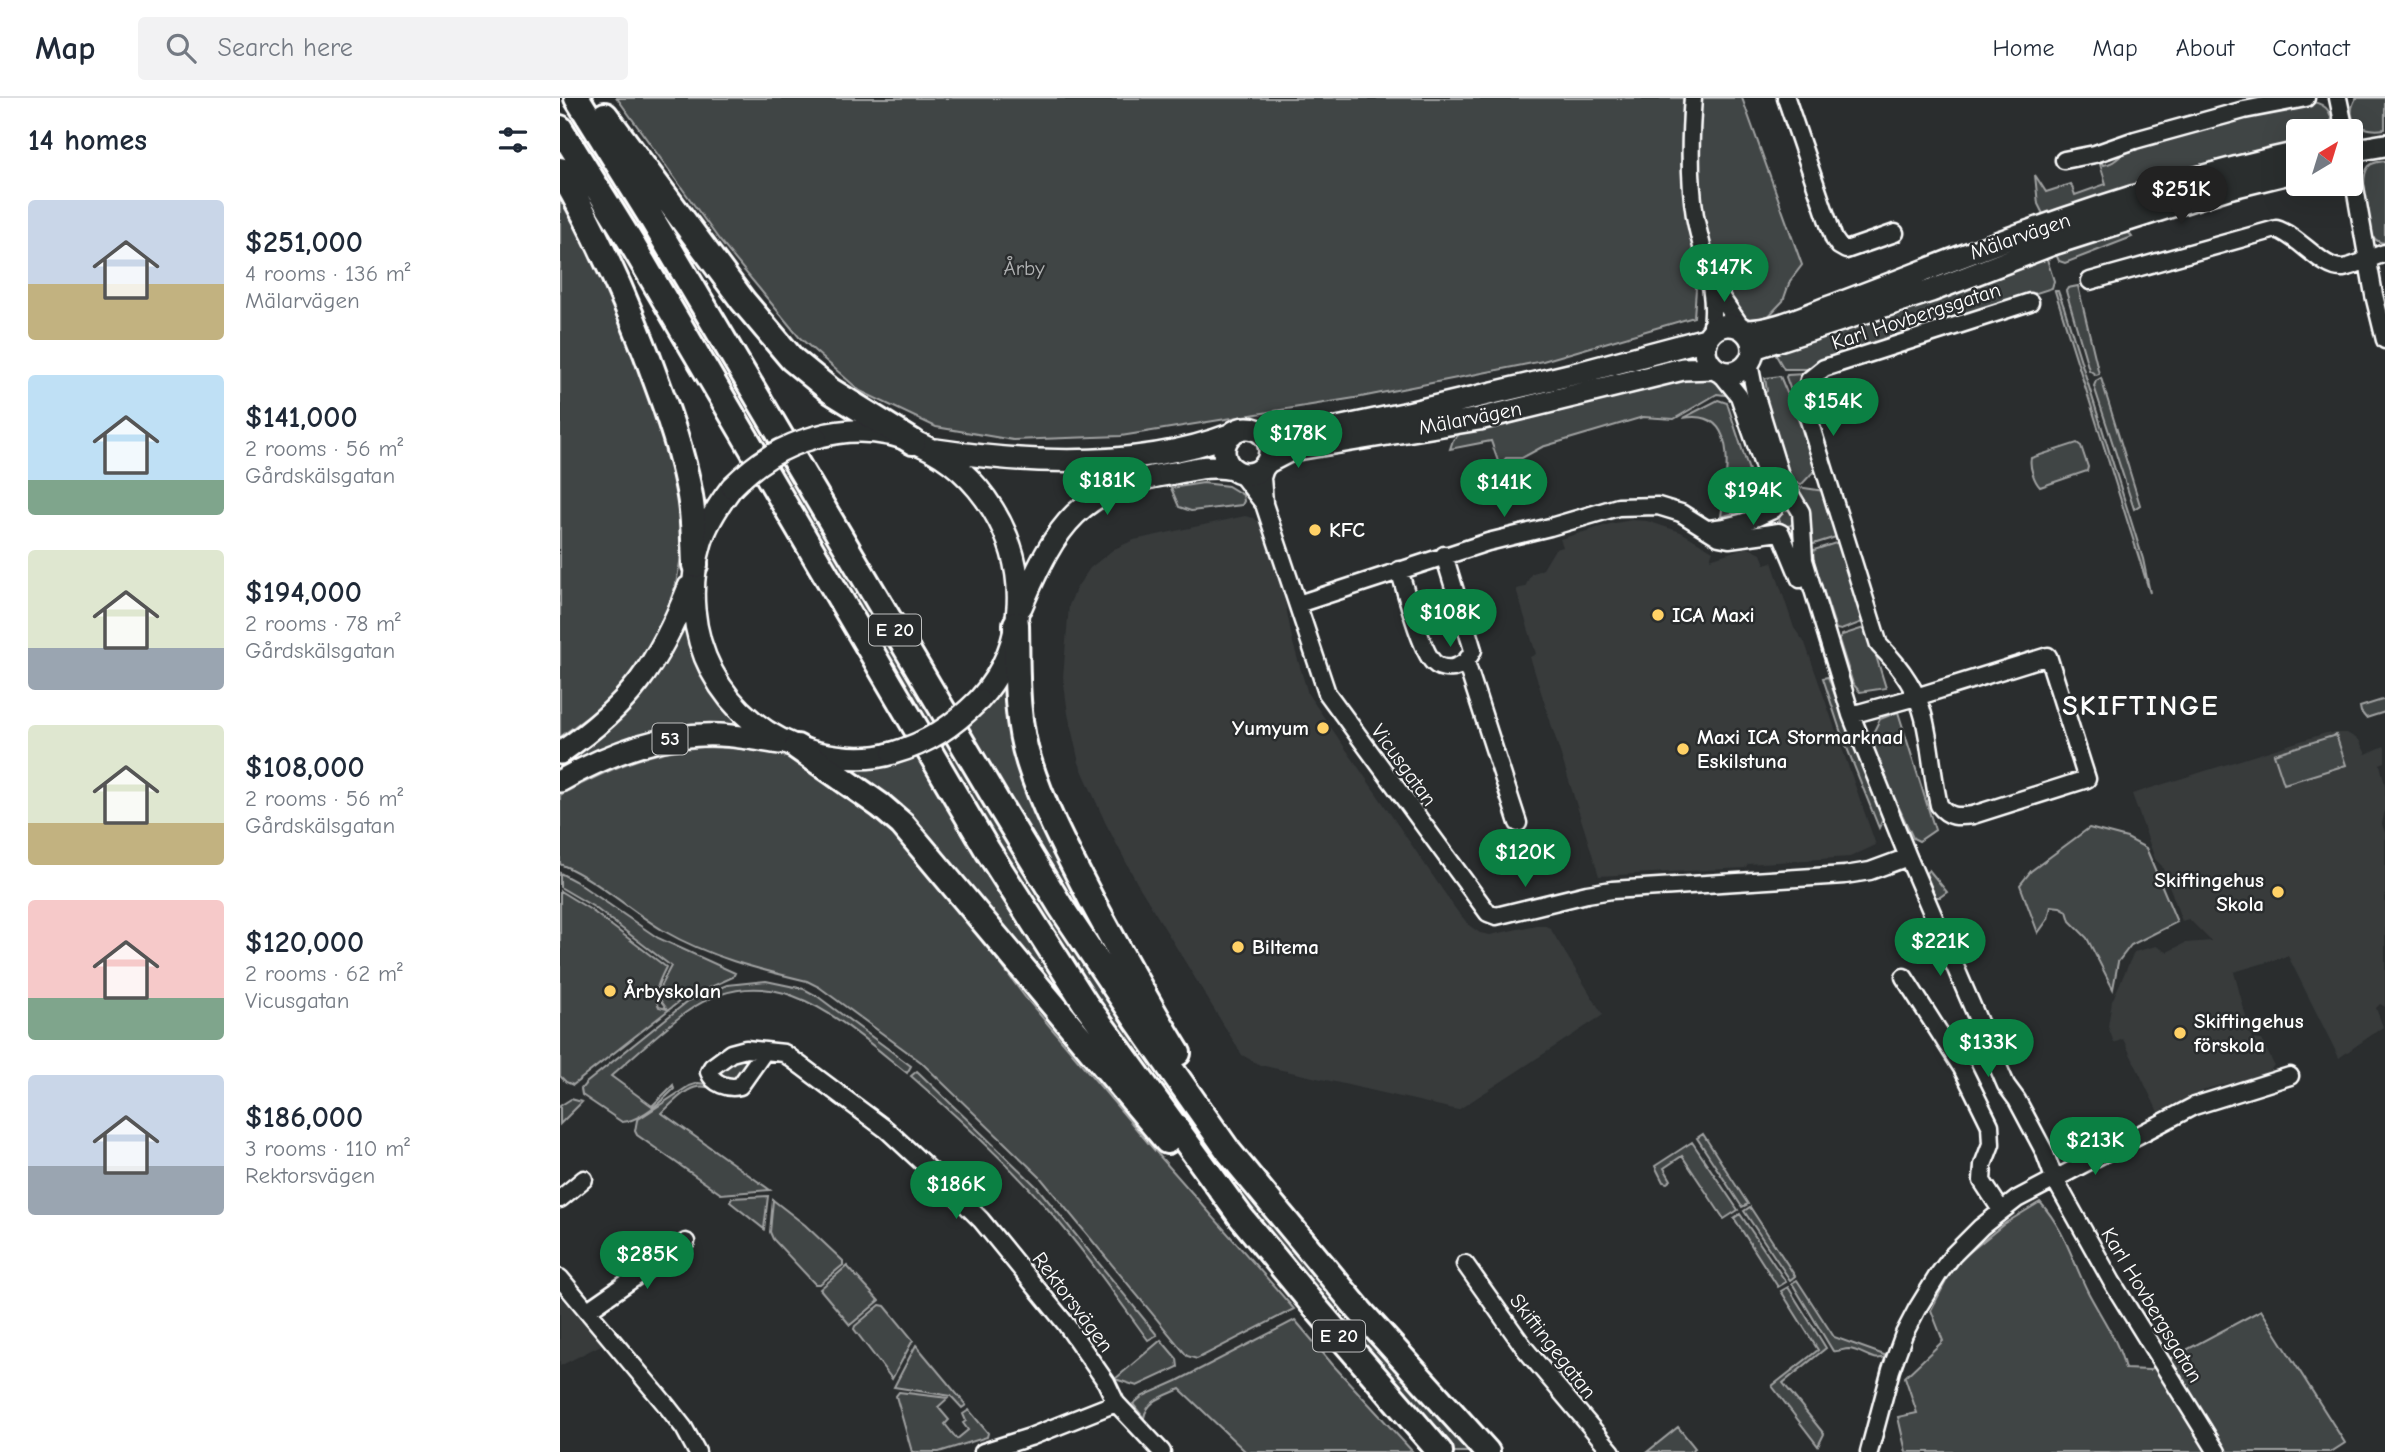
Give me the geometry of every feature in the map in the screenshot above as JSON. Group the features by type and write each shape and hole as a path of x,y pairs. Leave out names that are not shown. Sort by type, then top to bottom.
{"highway":[{"name":"E 20","path":"577,98 649,214 1061,907 1229,1152 1360,1311 1487,1452"},
{"path":"592,98 743,301 792,359 831,391 920,445"},
{"name":"E 20","path":"560,128 632,244 995,862 1085,1003 1241,1217 1440,1452"},
{"path":"560,170 618,284 669,416 690,496 694,570"},
{"name":"E 20","path":"1017,620 1021,725 1028,761 1043,801 1060,839 1161,1026 1222,1125 1229,1152"},
{"name":"E 20","path":"792,746 881,806 902,824 1155,1129 1241,1217"}],"main road":[{"path":"2363,149 2385,145"},
{"name":"Mälarvägen","path":"1748,343 1763,330 1997,243 2208,176 2286,156"},
{"name":"Mälarvägen","path":"1748,343 1931,291 2053,244 2228,188 2286,174"},
{"path":"1723,325 1734,325 1748,343 1742,370 1733,373 1717,370 1705,354 1709,336 1723,325"},
{"name":"Mälarvägen","path":"1265,436 1308,434 1404,414 1582,372 1709,336"},
{"name":"Mälarvägen","path":"1267,463 1291,450 1479,419 1684,369 1717,370"},
{"path":"920,445 1049,461 1102,459 1170,451 1251,428 1265,436 1270,446 1267,463 1252,474 1215,466 1154,476 1119,486 1081,510 1061,528 1042,558 1017,620"},
{"name":"53","path":"560,753 615,710 642,679 667,640 709,522 732,487 755,465 771,455 797,442 816,437 854,431 887,434 920,445 951,462 973,481 992,505 1010,541 1018,583 1017,620 1006,658 988,689 938,735 915,747 856,758 832,757 792,746 720,735 667,739 605,758 560,781"},
{"path":"1232,434 1224,452 1226,460 1237,471"},
{"name":"53","path":"694,570 692,603 699,642 711,672 727,696 746,717 792,746"}],"street":[{"path":"1693,98 1691,158 1695,215 1713,286 1714,320 1709,336"},
{"path":"1786,98 1839,246 1846,250 1854,249 1895,233"},
{"path":"2064,160 2095,154 2243,104 2306,98"},
{"path":"2339,98 2343,119"},
{"path":"2357,196 2374,295 2385,340"},
{"path":"2090,281 2276,229 2293,237 2334,267 2347,267 2385,253"},
{"path":"1297,604 1444,555 1618,507 1658,506 1681,513 1719,537 1729,539 1795,532 1802,523 1801,512 1781,478 1755,393 1748,343 1713,286"},
{"name":"Karl Hovbergsgatan","path":"1916,697 1903,671 1879,645 1809,422 1803,401 1805,390 1809,380 1824,368 2030,302"},
{"path":"1717,370 1739,396 1769,482 1774,509 1772,524 1780,533"},
{"name":"Vicusgatan","path":"1267,463 1262,478 1264,505 1327,693 1478,903 1491,915 1612,890 1845,875 1876,869 1908,857"},
{"path":"1196,469 1233,481 1264,505"},
{"name":"Vicusgatan","path":"1237,471 1264,505"},
{"path":"1709,529 1728,527 1757,518 1783,503 1797,506"},
{"name":"Karl Hovbergsgatan","path":"1802,523 1804,560 1851,715 1908,857 2006,1085 2009,1104 2036,1156 2054,1178 2112,1282 2217,1452"},
{"name":"Karl Hovbergsgatan","path":"1780,533 1796,565 1837,691 1851,715"},
{"path":"1399,570 1427,654 1444,669 1455,667 1466,662 1473,650 1444,555"},
{"path":"1851,715 2048,656 2087,779 1973,815 1955,818 1944,812 1939,805 1924,717 1916,697"},
{"path":"1466,662 1518,823"},
{"path":"1904,977 1962,1068 1990,1125 1991,1144 1983,1165 1982,1181 2001,1210"},
{"name":"Rektorsvägen","path":"764,1052 784,1053 887,1130 981,1220 1065,1323 1106,1382 1116,1404 1162,1452"},
{"path":"1869,1452 1891,1370 1917,1309 1953,1255 2001,1210 2054,1178 2194,1106 2290,1076"},
{"path":"560,1199 584,1179"},
{"path":"588,1310 686,1242"},
{"name":"Skiftingegatan","path":"1465,1264 1526,1350 1612,1452"},
{"path":"560,1278 684,1428 697,1452"},
{"path":"983,1452 1116,1404"}],"shaded area":[{"path":"1245,516 1254,518 1263,526 1282,586 1293,643 1308,694 1457,911 1470,926 1480,933 1490,935 1536,925 1550,928 1603,1015 1458,1110 1260,1065 1242,1055 1137,883 1105,822 1079,763 1063,677 1069,605 1077,587 1090,568 1114,549 1134,540"},
{"path":"1632,520 1647,521 1681,532 1713,551 1710,559 1747,547 1761,554 1765,564 1772,562 1794,628 1805,643 1876,845 1850,857 1748,864 1745,868 1599,876 1530,657 1536,654 1516,589 1525,587 1531,574 1543,569 1555,549 1563,547 1560,539"},
{"name":"Skiftingehus Skola","path":"2326,733 2347,733 2359,740 2366,754 2384,746 2385,748 2385,762 2380,764 2385,785 2382,824 2385,833 2385,1007 2380,1004 2376,1008 2383,1027 2339,1058 2288,956 2234,972 2252,1039 2262,1040 2274,1065 2268,1074 2209,1088 2158,1112 2123,1039 2114,1043 2108,1026 2112,1001 2134,952 2156,946 2167,952 2185,943 2211,941 2189,919 2182,921 2162,866 2155,859 2132,794"},
{"path":"560,1296 603,1344 560,1366"}],"green space":[{"name":"Årby","path":"617,98 1683,98 1681,165 1698,260 1694,317 1543,361 1361,397 1121,436 1013,440 936,427 860,391 799,337 720,241"},
{"path":"1699,98 1742,98 1802,265 1790,281 1783,301 1762,323 1744,320 1731,305 1718,278 1711,254 1702,201"},
{"path":"2356,98 2385,98 2385,129 2363,127 2363,119 2353,119 2352,107"},
{"path":"2312,102 2326,108 2332,119 2286,119 2286,149 2045,218 2038,204 2035,175 2046,192 2071,184 2075,195 2106,184 2097,154 2103,165 2108,164 2130,149 2157,140"},
{"path":"2385,161 2385,243 2376,240 2370,232 2364,179 2369,166"},
{"path":"560,186 624,316 681,489 684,541 676,584 661,626 624,683 605,704 560,737"},
{"path":"2129,233 2132,237 2065,263 2059,261 2054,250 2102,236"},
{"path":"2045,253 2054,281 2052,288 1828,360 1809,369 1784,369 1773,350"},
{"path":"2078,286 2099,374 2096,375 2089,370 2066,291"},
{"path":"2055,291 2058,291 2064,307 2143,559 2150,593"},
{"path":"1804,374 1797,394 1801,419 1786,377"},
{"path":"1710,376 1732,396 1717,394 1674,419 1643,417 1542,447 1522,458 1506,458 1501,470 1491,441 1450,449 1453,440 1465,429 1674,377"},
{"path":"1780,376 1800,424 1803,424 1817,468 1802,484 1789,482 1760,396 1767,391 1765,378"},
{"path":"2101,378 2140,505 2134,509 2094,386"},
{"path":"1718,400 1727,403 1754,486 1740,511 1721,517 1727,467 1722,435 1715,424 1702,418 1683,418"},
{"path":"2077,443 2081,446 2087,471 2040,487 2032,473 2031,458"},
{"path":"782,457 938,724 925,732 770,464"},
{"path":"1203,483 1228,486 1243,495 1242,505 1191,511 1179,507 1171,488"},
{"path":"1791,486 1824,491 1839,536 1807,546 1810,513"},
{"path":"1787,510 1795,518 1787,526 1779,518"},
{"path":"1839,542 1865,621 1841,630 1836,629 1812,556 1814,550"},
{"path":"686,620 749,727 560,770 560,761 670,653"},
{"path":"1867,627 1886,688 1860,692 1853,684 1839,640 1842,635"},
{"path":"1828,677 1883,819 1879,828 1841,733 1823,678"},
{"path":"1007,678 1013,720 1151,1023 1083,924 963,729 991,703"},
{"path":"2385,699 2385,712 2366,718 2361,712 2360,707"},
{"path":"1898,712 1935,830 1919,841 1913,838 1870,739 1880,719"},
{"path":"2336,735 2346,765 2284,784 2274,754"},
{"path":"948,741 1023,865 1473,1452 1453,1452 1307,1285 1107,1020 937,747"},
{"path":"706,747 776,753 799,762 876,810 968,920 1025,997 1294,1309 1197,1359 1187,1356 1040,1177 921,1062 819,987 807,981 734,961 681,940 651,923 587,878 560,864 560,795 613,769 648,756"},
{"path":"918,757 999,891 1130,1088 845,769 895,763"},
{"path":"2089,828 2127,838 2146,848 2177,922 2131,945 2118,962 2113,989 2087,938 2070,921 2067,911 2051,906 2048,919 2038,933 2020,885 2031,871"},
{"path":"1929,870 1947,892 1940,897 1935,897 1926,873"},
{"name":"Årbyskolan","path":"560,873 658,938 735,973 733,977 680,1001 573,1085 560,1076 560,891 591,910 666,967 656,997 659,1007 667,1009 658,997 671,966 594,907 560,887"},
{"path":"766,981 804,989 817,996 911,1066 907,1073 857,1033 804,1000 776,991 747,989 717,996 685,1013 611,1076 652,1106 673,1085 674,1089 643,1115 622,1122 582,1095 581,1089 586,1083 688,1001 727,985"},
{"path":"748,1055 752,1058 735,1078 728,1080 717,1074 717,1069 730,1060"},
{"path":"917,1071 1037,1187 1157,1335 1148,1340 1046,1207 981,1140 911,1076"},
{"path":"698,1083 715,1088 692,1088 679,1096 662,1113 770,1190 721,1194 637,1135 637,1120 689,1086"},
{"path":"571,1099 582,1102 560,1124 560,1106"},
{"path":"1703,1134 1748,1204 1742,1207 1697,1138"},
{"path":"1692,1142 1738,1210 1724,1219 1682,1156 1664,1168 1671,1180 1667,1183 1663,1182 1655,1166"},
{"path":"768,1196 764,1229 730,1202 732,1198"},
{"path":"773,1200 805,1225 843,1261 843,1265 820,1284 815,1284 773,1239 770,1232"},
{"path":"2040,1202 2062,1234 2088,1292 2114,1339 2125,1369 2149,1370 2261,1310 2345,1443 2331,1452 1906,1452 1898,1417 1917,1413 1905,1377 1943,1341 1931,1310 1955,1264 2004,1224"},
{"path":"1750,1207 1795,1276 1790,1280 1744,1211"},
{"path":"1740,1214 1786,1282 1778,1287 1734,1218"},
{"path":"847,1266 879,1301 850,1325 820,1289"},
{"path":"1797,1280 1834,1337 1887,1356 1873,1358 1849,1349 1833,1351 1792,1283"},
{"path":"1788,1287 1826,1348 1783,1383 1824,1434 1818,1446 1772,1386 1818,1350 1781,1291"},
{"path":"880,1305 885,1306 913,1340 892,1379 854,1329"},
{"path":"1295,1320 1413,1452 1246,1452 1180,1389 1153,1403 1144,1418 1133,1404 1143,1396"},
{"path":"1161,1340 1177,1359 1178,1367 1137,1386 1115,1379"},
{"path":"916,1345 966,1405 962,1408 951,1396 894,1387"},
{"path":"899,1392 948,1398 938,1407 949,1420 945,1424 957,1439 968,1430 963,1423 966,1421 963,1414 969,1410 988,1433 987,1437 939,1452 912,1452 896,1396"},
{"path":"1678,1427 1695,1448 1690,1452 1647,1452"}],"place":[{"name":"KFC","path":"1315,530"},
{"name":"ICA Maxi","path":"1658,615"},
{"name":"Yumyum","path":"1323,728"},
{"name":"Maxi ICA Stormarknad Eskilstuna","path":"1683,749"},
{"name":"Skiftingehus Skola","path":"2278,892"},
{"name":"Biltema","path":"1238,947"},
{"name":"Årbyskolan","path":"610,991"},
{"name":"Skiftingehus förskola","path":"2180,1033"}],"district":[{"name":"SKIFTINGE","path":"2141,706"}]}
